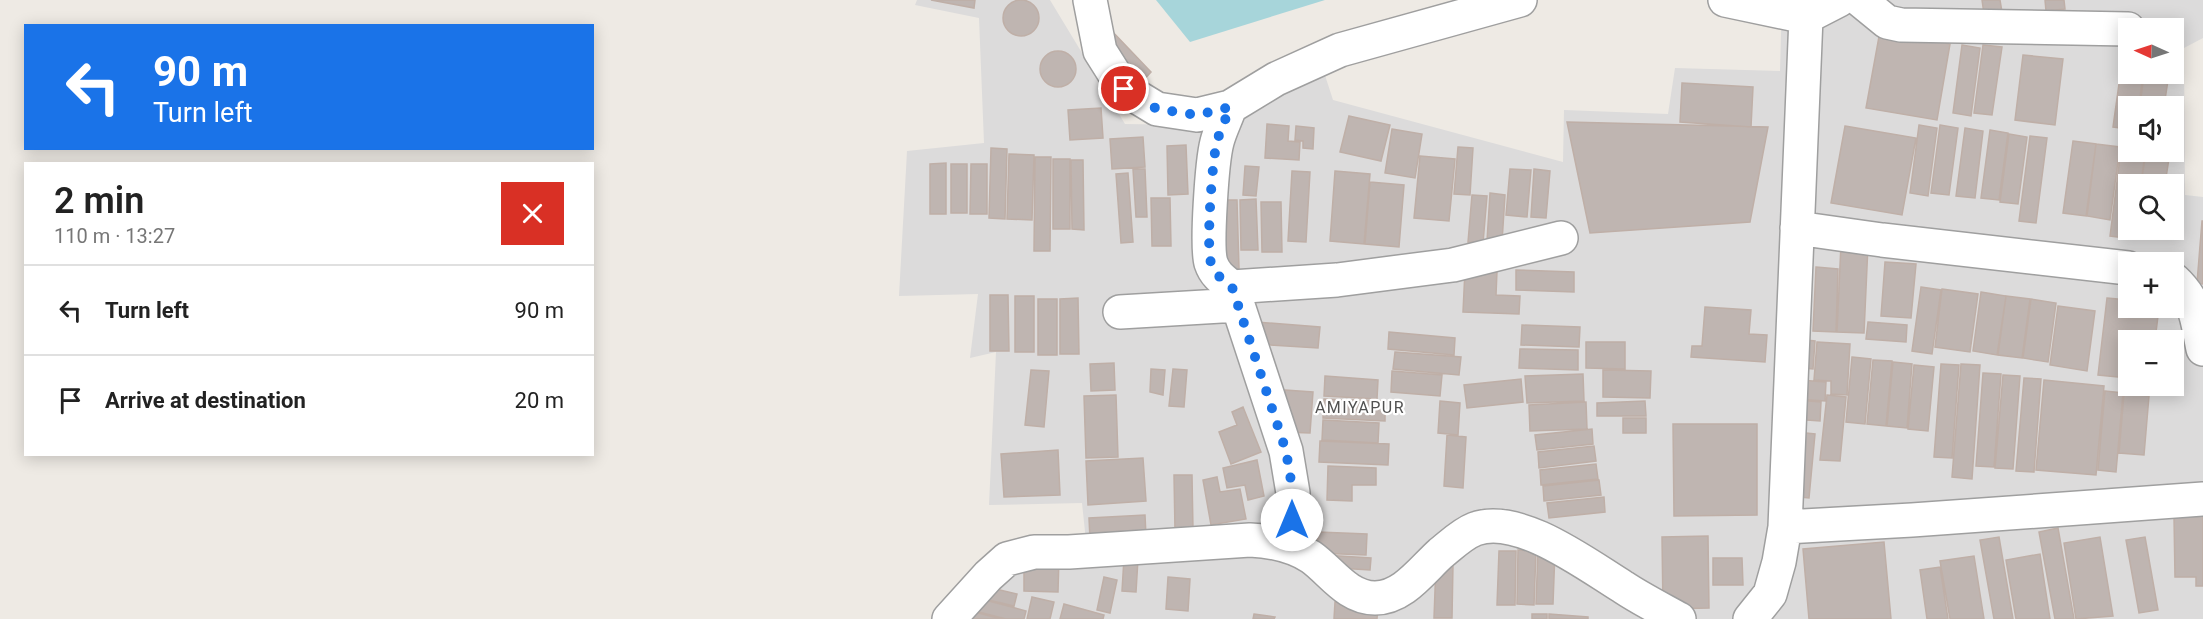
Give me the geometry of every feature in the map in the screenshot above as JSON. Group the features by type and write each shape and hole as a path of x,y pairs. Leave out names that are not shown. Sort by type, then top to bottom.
{"street":[{"path":"1090,0 1100,51 1124,89 1157,109 1197,115 1230,107 1276,79 1340,50 1520,0"},
{"path":"1725,0 1806,17 1839,0"},
{"path":"1860,0 1887,22 1901,25 2118,29"},
{"path":"1750,619 1770,594 1785,527 1806,17"},
{"path":"1230,107 1217,142 1214,164 1209,239 1211,262 1218,276 1235,296 1286,451 1293,493 1291,546"},
{"path":"1797,228 1862,238 2118,267"},
{"path":"1120,312 1453,265 1561,238"},
{"path":"2184,289 2193,302 2203,349"},
{"path":"1785,527 2203,499"},
{"path":"957,613 988,576 1007,559 1034,552 1069,552 1250,540 1291,546 1312,558 1337,581 1356,594 1375,598 1399,593 1461,537 1476,529 1499,526 1531,534 1568,551 1626,589 1679,619"}],"shaded area":[{"path":"917,0 1050,0 1125,124 1193,125 1322,66 1333,100 1563,162 1564,110 1668,114 1675,68 1780,71 1782,0 2203,0 2203,38 2184,48 2185,195 2203,197 2203,619 952,619 991,576 1088,560 1082,503 989,505 996,352 970,358 978,294 899,296 907,151 984,143 979,18 915,5"}],"water":[{"path":"1156,0 1325,0 1190,42"}],"building":[{"path":"931,0 975,0 974,8"},
{"path":"1021,0 1034,5 1039,18 1034,31 1021,36 1008,31 1003,18 1008,5"},
{"path":"1982,0 2000,0 2002,12 1984,14"},
{"path":"2045,0 2064,0 2065,9 2046,11"},
{"path":"1109,28 1151,72 1141,83 1098,38"},
{"path":"1880,31 1950,44 1937,120 1866,108"},
{"path":"1962,45 1980,48 1971,116 1953,113"},
{"path":"1983,45 2002,47 1992,115 1974,113"},
{"path":"1058,51 1071,56 1076,69 1071,82 1058,87 1045,82 1040,69 1045,56"},
{"path":"2023,55 2063,59 2055,125 2015,120"},
{"path":"1682,83 1753,87 1751,127 1680,122"},
{"path":"2119,84 2142,84 2140,96 2118,96 2118,128 2113,127"},
{"path":"2143,84 2167,84 2166,96 2141,96"},
{"path":"1101,108 1103,138 1070,140 1068,110"},
{"path":"1349,116 1390,125 1381,161 1340,152"},
{"path":"1567,122 1768,127 1750,222 1590,233"},
{"path":"1267,124 1289,126 1288,141 1300,142 1299,160 1265,158"},
{"path":"1919,125 1937,128 1928,196 1910,193"},
{"path":"1940,125 1958,128 1949,195 1931,193"},
{"path":"1296,126 1314,128 1313,149 1303,148 1303,141 1295,140"},
{"path":"1845,126 1916,138 1902,215 1831,203"},
{"path":"1965,128 1983,131 1975,198 1956,196"},
{"path":"1392,129 1422,134 1415,178 1385,173"},
{"path":"1990,130 2008,133 1999,200 1981,198"},
{"path":"2009,134 2027,137 2018,204 2000,202"},
{"path":"2030,136 2047,138 2036,223 2019,221"},
{"path":"1143,137 1145,167 1112,169 1110,139"},
{"path":"2073,141 2096,144 2086,216 2063,213"},
{"path":"2096,144 2118,147 2110,220 2087,216"},
{"path":"1186,145 1188,194 1168,195 1167,146"},
{"path":"1458,147 1473,148 1470,195 1454,194"},
{"path":"991,148 1007,149 1005,219 989,218"},
{"path":"1009,154 1034,155 1032,220 1007,219"},
{"path":"1420,156 1455,159 1449,221 1414,218"},
{"path":"1035,157 1051,157 1050,251 1034,251"},
{"path":"1053,159 1070,159 1070,229 1053,229"},
{"path":"1071,160 1083,160 1084,230 1072,229"},
{"path":"2119,162 2144,162 2142,174 2118,174 2118,237 2110,236"},
{"path":"2144,162 2168,162 2167,174 2143,174"},
{"path":"946,163 946,214 930,214 930,164"},
{"path":"951,164 967,164 967,213 951,213"},
{"path":"971,164 987,164 987,214 970,214"},
{"path":"1245,166 1259,167 1256,196 1243,195"},
{"path":"1133,169 1145,169 1147,217 1136,217"},
{"path":"1510,169 1531,170 1527,217 1506,215"},
{"path":"1534,169 1550,171 1546,218 1531,217"},
{"path":"1292,171 1310,172 1306,242 1288,241"},
{"path":"1335,171 1370,174 1364,244 1330,241"},
{"path":"1128,173 1133,242 1121,243 1116,174"},
{"path":"1370,182 1404,185 1399,247 1365,244"},
{"path":"1490,193 1505,195 1502,242 1487,241"},
{"path":"1472,195 1487,196 1483,243 1468,242"},
{"path":"1151,198 1170,198 1171,246 1152,246"},
{"path":"1256,199 1258,250 1241,250 1240,200"},
{"path":"1222,200 1237,200 1239,269 1223,269"},
{"path":"1261,202 1281,202 1282,252 1262,252"},
{"path":"2203,221 2203,284 2197,283"},
{"path":"1841,244 1868,245 1864,333 1837,332"},
{"path":"1885,262 1916,264 1911,318 1881,316"},
{"path":"1816,267 1838,269 1836,332 1813,331"},
{"path":"1465,270 1497,271 1496,295 1520,296 1519,314 1463,312"},
{"path":"1516,270 1574,272 1574,292 1516,290"},
{"path":"1921,287 1941,290 1932,354 1912,351"},
{"path":"1942,289 1978,294 1970,352 1935,347"},
{"path":"1981,292 2006,296 1997,355 1973,351"},
{"path":"990,295 1008,295 1009,351 990,351"},
{"path":"1015,296 1034,296 1034,352 1015,352"},
{"path":"2006,296 2030,299 2022,358 1998,355"},
{"path":"1078,298 1079,354 1060,354 1060,299"},
{"path":"2107,298 2118,299 2118,318 2158,318 2156,330 2118,330 2118,377 2098,375"},
{"path":"1038,299 1057,299 1057,355 1038,355"},
{"path":"2031,299 2056,303 2048,362 2023,358"},
{"path":"2058,306 2095,311 2087,371 2050,365"},
{"path":"1705,307 1751,310 1749,334 1767,335 1765,362 1691,357 1692,346 1702,346"},
{"path":"1256,322 1320,327 1318,348 1255,344"},
{"path":"1868,322 1907,325 1906,342 1866,339"},
{"path":"1522,325 1580,327 1579,347 1521,345"},
{"path":"1389,332 1455,338 1454,355 1388,349"},
{"path":"1795,339 1815,341 1813,369 1793,367"},
{"path":"1586,342 1625,342 1625,369 1586,368"},
{"path":"1817,342 1850,344 1847,395 1831,394 1831,381 1814,380"},
{"path":"1520,349 1578,350 1578,370 1519,368"},
{"path":"1395,352 1461,357 1459,375 1393,369"},
{"path":"1852,357 1871,359 1865,424 1846,422"},
{"path":"1873,360 1892,361 1886,426 1867,424"},
{"path":"1893,362 1912,364 1907,428 1887,426"},
{"path":"1114,363 1115,390 1091,391 1090,364"},
{"path":"1941,364 1959,365 1952,458 1934,457"},
{"path":"1961,364 1980,365 1972,479 1952,477"},
{"path":"1914,365 1934,367 1928,431 1908,429"},
{"path":"1151,369 1165,370 1163,395 1150,392"},
{"path":"1173,369 1187,370 1184,407 1169,406"},
{"path":"1031,370 1049,371 1044,427 1025,425"},
{"path":"1603,370 1651,371 1650,398 1603,397"},
{"path":"1392,371 1442,375 1440,396 1391,392"},
{"path":"1983,373 2001,374 1994,467 1976,466"},
{"path":"1583,374 1584,401 1527,403 1525,376"},
{"path":"2003,375 2020,376 2013,469 1995,468"},
{"path":"1325,376 1378,380 1377,399 1324,396"},
{"path":"2024,378 2041,379 2034,472 2016,471"},
{"path":"1521,379 1523,402 1467,408 1464,385"},
{"path":"1799,380 1826,382 1825,401 1798,399"},
{"path":"2044,380 2104,386 2096,475 2036,470"},
{"path":"1285,390 1313,392 1310,433 1283,432"},
{"path":"2105,391 2118,392 2118,396 2123,396 2116,472 2098,470"},
{"path":"1116,395 1118,457 1086,458 1084,396"},
{"path":"1827,395 1846,397 1840,461 1820,460"},
{"path":"2124,396 2149,396 2144,455 2119,453"},
{"path":"1324,399 1385,401 1385,421 1323,418"},
{"path":"1795,400 1821,402 1820,421 1793,419"},
{"path":"1440,401 1460,403 1458,435 1438,433"},
{"path":"1645,401 1646,416 1597,416 1597,403"},
{"path":"1586,402 1587,429 1530,431 1529,405"},
{"path":"1243,407 1261,452 1231,464 1219,432 1237,425 1232,412"},
{"path":"1623,418 1646,418 1646,433 1623,433"},
{"path":"1323,420 1379,423 1378,443 1322,440"},
{"path":"1673,424 1757,424 1757,515 1674,516"},
{"path":"1592,429 1593,444 1537,450 1535,435"},
{"path":"1796,432 1815,434 1809,498 1790,496"},
{"path":"1447,435 1466,437 1463,488 1444,486"},
{"path":"1320,441 1389,444 1388,465 1319,462"},
{"path":"1594,446 1596,461 1539,468 1538,452"},
{"path":"1058,450 1060,495 1004,497 1001,454"},
{"path":"1143,458 1146,501 1088,505 1086,461"},
{"path":"1257,460 1264,496 1248,500 1245,485 1227,488 1223,468"},
{"path":"1596,464 1598,479 1541,485 1540,470"},
{"path":"1328,466 1376,468 1376,485 1352,485 1352,501 1327,500"},
{"path":"1174,475 1192,475 1193,530 1175,531"},
{"path":"1217,477 1220,492 1240,489 1246,519 1211,525 1203,480"},
{"path":"1599,480 1601,495 1544,501 1543,486"},
{"path":"1604,497 1605,512 1549,518 1547,503"},
{"path":"1145,515 1146,536 1090,539 1089,518"},
{"path":"2203,516 2203,586 2196,586 2196,577 2175,577 2174,517"},
{"path":"2058,528 2074,619 2055,619 2039,532"},
{"path":"1318,532 1367,534 1366,555 1317,553"},
{"path":"1708,536 1709,608 1663,609 1662,537"},
{"path":"1999,537 2013,619 1994,619 1980,540"},
{"path":"2100,537 2113,616 2076,619 2064,543"},
{"path":"2145,537 2158,610 2139,613 2126,540"},
{"path":"1884,542 1891,619 1809,619 1803,549"},
{"path":"1518,550 1536,551 1534,605 1517,604"},
{"path":"1538,550 1555,550 1553,604 1536,604"},
{"path":"1499,551 1516,551 1515,605 1497,605"},
{"path":"2040,554 2050,619 2016,619 2006,560"},
{"path":"1323,555 1371,558 1370,570 1322,567"},
{"path":"1024,556 1059,557 1058,592 1024,591"},
{"path":"1974,556 1984,619 1950,619 1940,561"},
{"path":"1124,558 1138,559 1136,592 1122,591"},
{"path":"1713,558 1742,558 1743,585 1713,585"},
{"path":"1436,564 1453,564 1452,618 1434,618"},
{"path":"1940,567 1948,619 1927,619 1920,570"},
{"path":"1104,577 1117,580 1110,613 1097,610"},
{"path":"1168,577 1190,579 1188,611 1166,609"},
{"path":"983,586 1017,594 1014,606 980,598"},
{"path":"974,597 1026,611 1024,619 1006,619 971,610"},
{"path":"1032,597 1054,602 1050,619 1027,619"},
{"path":"1335,602 1378,606 1377,619 1334,619"},
{"path":"1064,604 1104,615 1103,619 1060,619"},
{"path":"971,611 1001,619 969,619"},
{"path":"1254,614 1275,617 1274,619 1253,619"},
{"path":"1532,614 1547,614 1547,619 1532,619"},
{"path":"1549,614 1588,617 1588,619 1549,619"}],"district":[{"name":"AMIYAPUR","path":"1360,407"}],"route":[{"path":"1124,89 1157,109 1197,115 1230,107 1217,142 1214,164 1209,239 1211,262 1218,276 1232,287 1286,451 1293,493 1292,520"}]}
